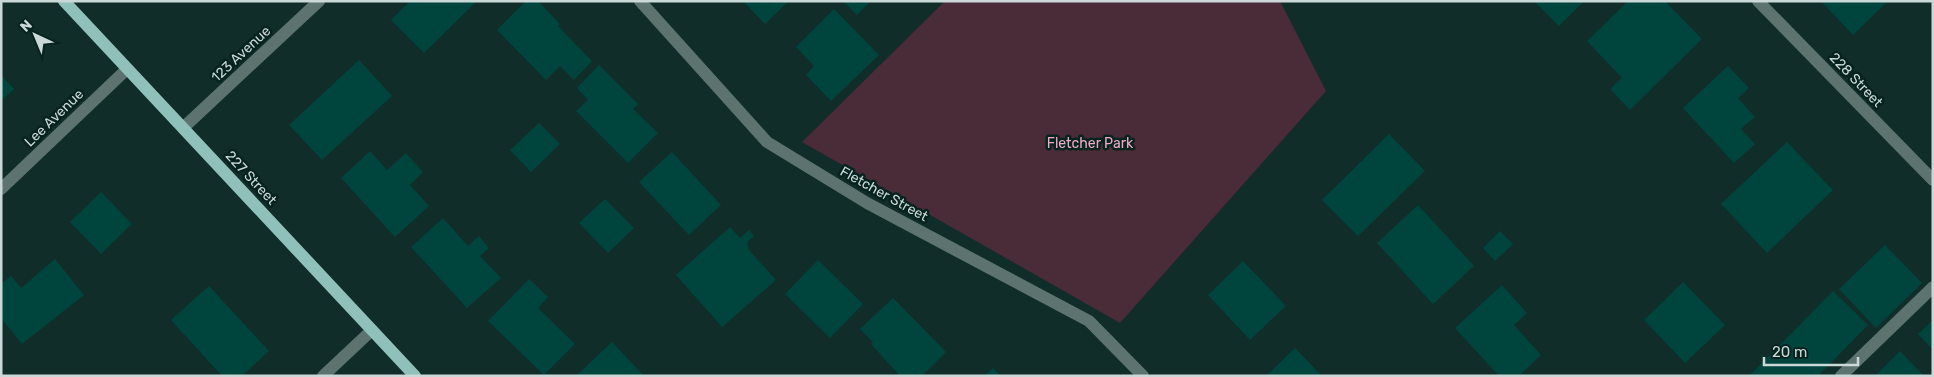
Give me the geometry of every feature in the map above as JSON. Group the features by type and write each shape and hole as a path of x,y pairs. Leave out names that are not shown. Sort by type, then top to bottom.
{"main road":[{"name":"227 Street","path":"64,1 415,376"}],"street":[{"name":"123 Avenue","path":"183,128 319,1"},
{"name":"Fletcher Street","path":"640,1 766,142 867,203 1089,322 1143,376"},
{"name":"228 Street","path":"1758,1 1933,180"},
{"name":"Lee Avenue","path":"1,188 127,69"},
{"path":"1841,376 1933,287"},
{"path":"323,376 372,330"}],"green space":[{"name":"Fletcher Park","path":"945,1 1280,1 1326,91 1120,323 802,142"}],"building":[{"path":"410,1 477,1 424,53 391,20"},
{"path":"526,1 538,1 560,24 558,26 592,61 574,80 560,66 546,80 497,30"},
{"path":"743,1 789,1 765,24"},
{"path":"843,1 871,1 857,15"},
{"path":"1534,1 1584,1 1559,26"},
{"path":"1628,1 1665,1 1702,39 1630,110 1610,89 1622,78 1587,41"},
{"path":"1821,1 1888,1 1853,35"},
{"path":"834,9 879,55 831,101 806,75 814,66 796,47"},
{"path":"359,60 392,96 322,160 289,125"},
{"path":"599,65 638,104 633,109 658,133 628,163 576,111 588,100 577,88"},
{"path":"1728,66 1749,88 1738,98 1755,117 1741,129 1755,144 1734,163 1683,108"},
{"path":"1,75 14,89 1,101"},
{"path":"539,123 560,144 531,172 510,150"},
{"path":"1389,134 1425,171 1358,236 1322,200"},
{"path":"1787,142 1833,190 1767,253 1721,204"},
{"path":"370,151 387,170 406,153 423,172 410,185 429,206 395,237 341,178"},
{"path":"672,152 721,205 689,235 639,182"},
{"path":"101,192 132,224 101,254 70,222"},
{"path":"605,199 634,228 608,253 579,223"},
{"path":"1418,205 1474,266 1433,304 1377,243"},
{"path":"443,218 468,246 479,236 489,248 480,256 501,278 467,308 411,247"},
{"path":"730,227 740,238 749,230 754,236 747,242 749,250 776,280 722,327 676,275"},
{"path":"1500,231 1513,244 1495,261 1483,248"},
{"path":"1885,245 1922,283 1876,328 1839,289"},
{"path":"55,259 84,295 22,344 1,318 1,284 11,276 21,288"},
{"path":"818,260 863,304 830,338 785,294"},
{"path":"1243,261 1286,306 1250,340 1208,295"},
{"path":"529,279 548,297 538,308 575,344 544,375 488,321"},
{"path":"1683,282 1725,325 1685,363 1644,320"},
{"path":"1502,285 1527,313 1514,325 1541,355 1519,376 1499,376 1455,328"},
{"path":"209,286 269,351 242,376 222,376 171,320"},
{"path":"1833,291 1868,325 1818,376 1749,376"},
{"path":"893,298 946,352 922,376 900,376 860,329"},
{"path":"1933,320 1933,350 1918,334"},
{"path":"612,342 644,376 576,376"},
{"path":"1295,348 1322,376 1266,376"},
{"path":"1900,351 1924,376 1875,376"},
{"path":"993,368 1001,376 984,376"}]}
